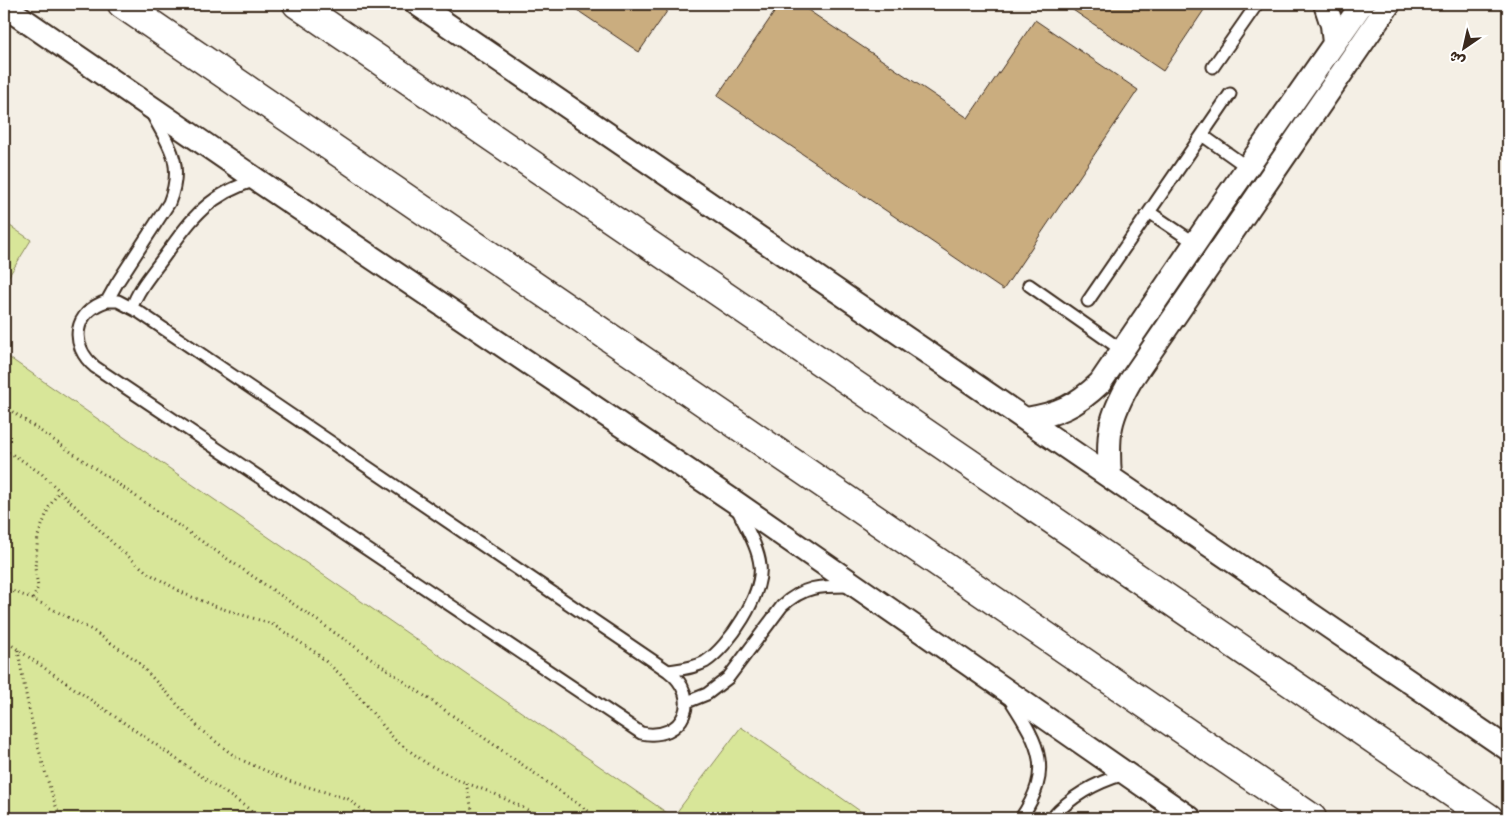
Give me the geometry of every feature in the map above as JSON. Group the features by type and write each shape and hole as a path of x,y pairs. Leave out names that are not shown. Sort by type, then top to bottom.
{"main road":[{"path":"122,4 1312,818"},
{"path":"298,4 1489,818"}],"street":[{"path":"417,4 1508,749"},
{"path":"1325,4 1332,25 1334,43"},
{"path":"1026,419 1046,416 1067,409 1085,398 1100,383 1247,167 1362,4"},
{"path":"1110,476 1108,435 1113,415 1131,380 1389,4"},
{"path":"4,6 257,180 735,502 1190,818"}],"lane":[{"path":"1213,67 1256,4"},
{"path":"1088,301 1230,94"},
{"path":"107,301 169,203 174,191 176,171 172,152 146,104"},
{"path":"1202,135 1247,167"},
{"path":"132,307 143,286 192,219 203,208 228,191 257,180"},
{"path":"1149,212 1195,243"},
{"path":"1029,285 1123,351"},
{"path":"107,301 118,301 132,307 668,671 682,684 687,702 682,720 668,732 660,735 641,734 95,367 82,353 78,344 80,325 84,316 98,304 107,301"},
{"path":"668,671 692,667 705,662 716,654 726,644 753,602 758,590 761,578 758,554 735,502"},
{"path":"687,702 707,694 728,678 790,598 800,592 816,587 854,586"},
{"path":"1005,691 1031,733 1039,754 1040,770 1038,785 1033,799 1021,818"},
{"path":"1052,818 1080,793 1102,782 1125,774"}],"path":[{"path":"4,406 321,623 598,818"},
{"path":"4,450 17,456 42,474 116,546 148,573 187,595 216,607 272,624 315,652 340,674 395,740 426,763 544,818"},
{"path":"33,599 38,587 35,568 38,536 49,507 59,491"},
{"path":"4,588 33,599 92,630 136,660 202,731 237,758 289,781 348,799 373,818"},
{"path":"4,640 262,818"},
{"path":"18,650 26,697 52,797 60,818"},
{"path":"466,782 474,818"}],"green space":[{"path":"4,222 31,240 4,284"},
{"path":"4,354 673,817 741,727 870,818 4,818"}],"building":[{"path":"568,4 672,4 639,52"},
{"path":"780,4 799,4 968,118 1035,20 1138,90 1003,290 717,96"},
{"path":"1064,4 1208,4 1163,71"}]}
